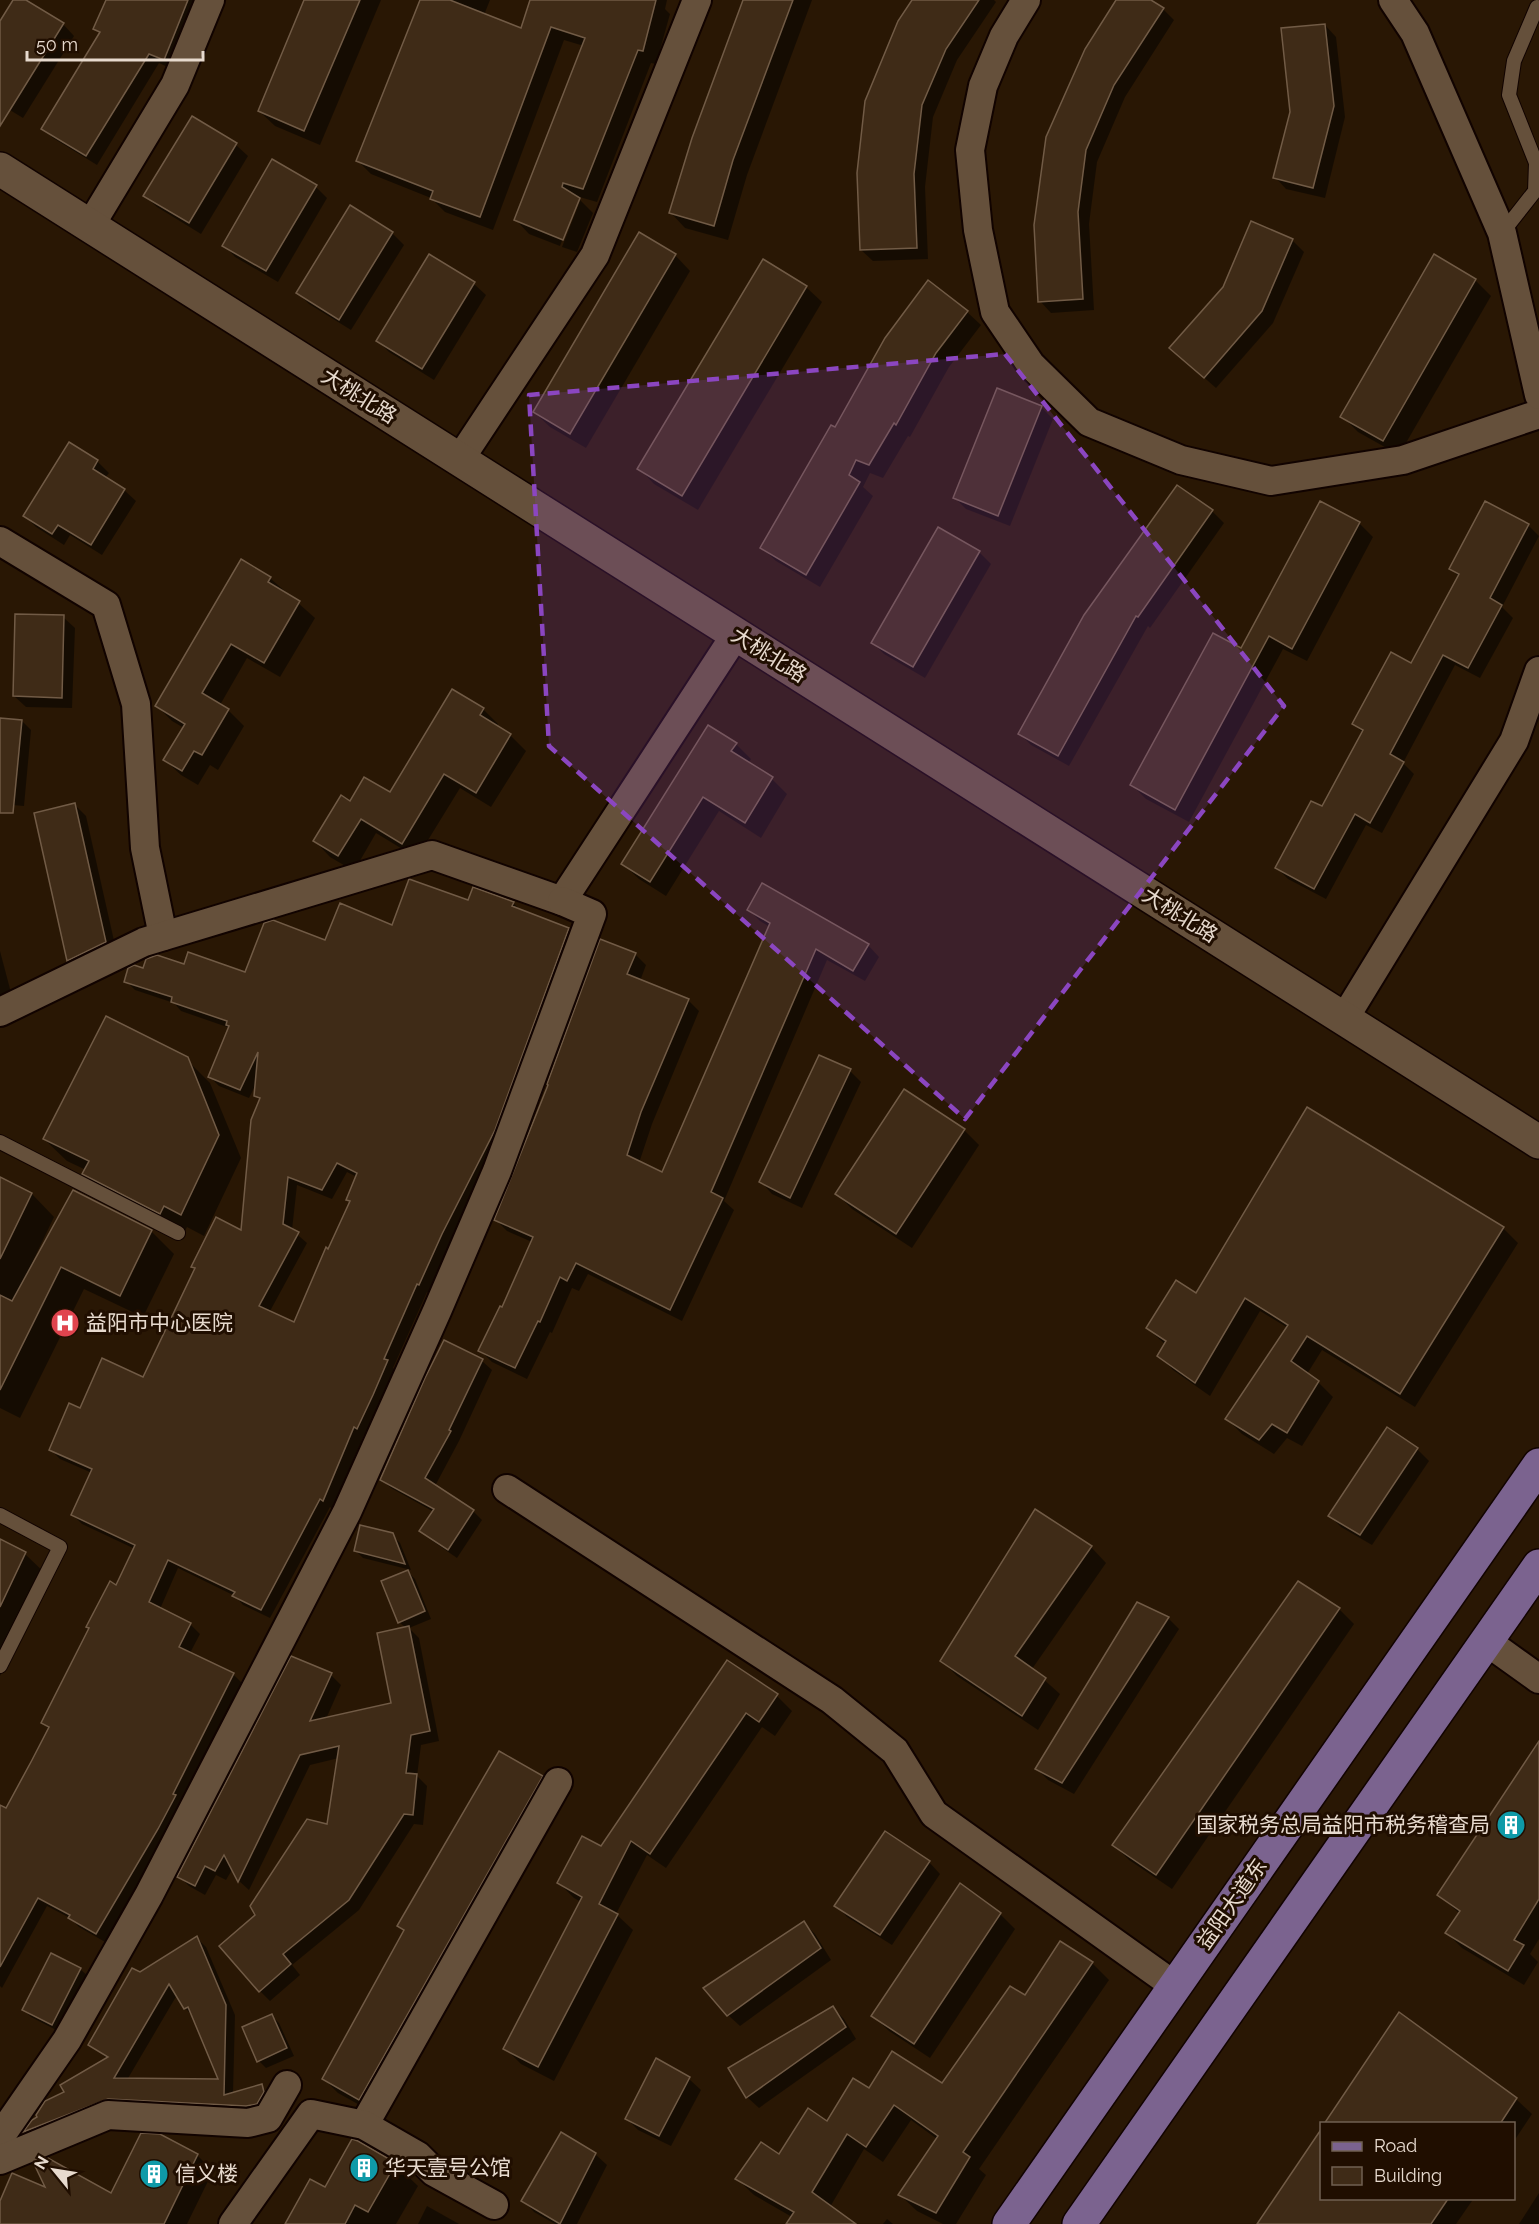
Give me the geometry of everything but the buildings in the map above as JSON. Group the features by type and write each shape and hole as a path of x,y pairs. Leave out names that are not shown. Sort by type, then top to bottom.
{"main road":[{"name":"益阳大道东","path":"1009,2224 1539,1465"},
{"path":"1079,2224 1539,1566"}],"street":[{"path":"90,226 175,85 210,0"},
{"path":"460,459 595,255 697,0"},
{"path":"1026,0 1004,36 982,86 970,150 978,230 995,312 1031,365 1089,422 1180,460 1271,481 1403,460 1539,414"},
{"path":"1393,0 1415,33 1502,233 1539,395"},
{"name":"大桃北路","path":"0,169 1539,1142"},
{"path":"0,541 106,605 136,704 145,848 163,936"},
{"path":"562,901 736,634"},
{"path":"1344,1019 1515,741 1539,671"},
{"path":"0,1011 144,942 432,855 562,901 592,914 497,1171 356,1491 149,1895 67,2040 0,2137"},
{"path":"507,1489 831,1700 895,1752 934,1814 1175,1986"},
{"path":"1486,1641 1539,1679"},
{"path":"364,2125 558,1782"},
{"path":"0,2160 108,2115 248,2123 268,2118 287,2085"},
{"path":"233,2224 311,2114 364,2125 418,2156 434,2172 494,2205"}],"lane":[{"path":"1502,233 1535,190 1536,164 1509,95 1514,61 1535,4"},
{"path":"0,1142 178,1233"},
{"path":"0,1515 60,1547 0,1666"}],"highlighted area":[{"path":"1005,354 1284,706 965,1119 549,746 529,395"}],"place":[{"name":"益阳市中心医院","path":"65,1323"},
{"name":"国家税务总局益阳市税务稽查局","path":"1511,1825"},
{"name":"华天壹号公馆","path":"364,2168"},
{"name":"信义楼","path":"154,2174"}]}
